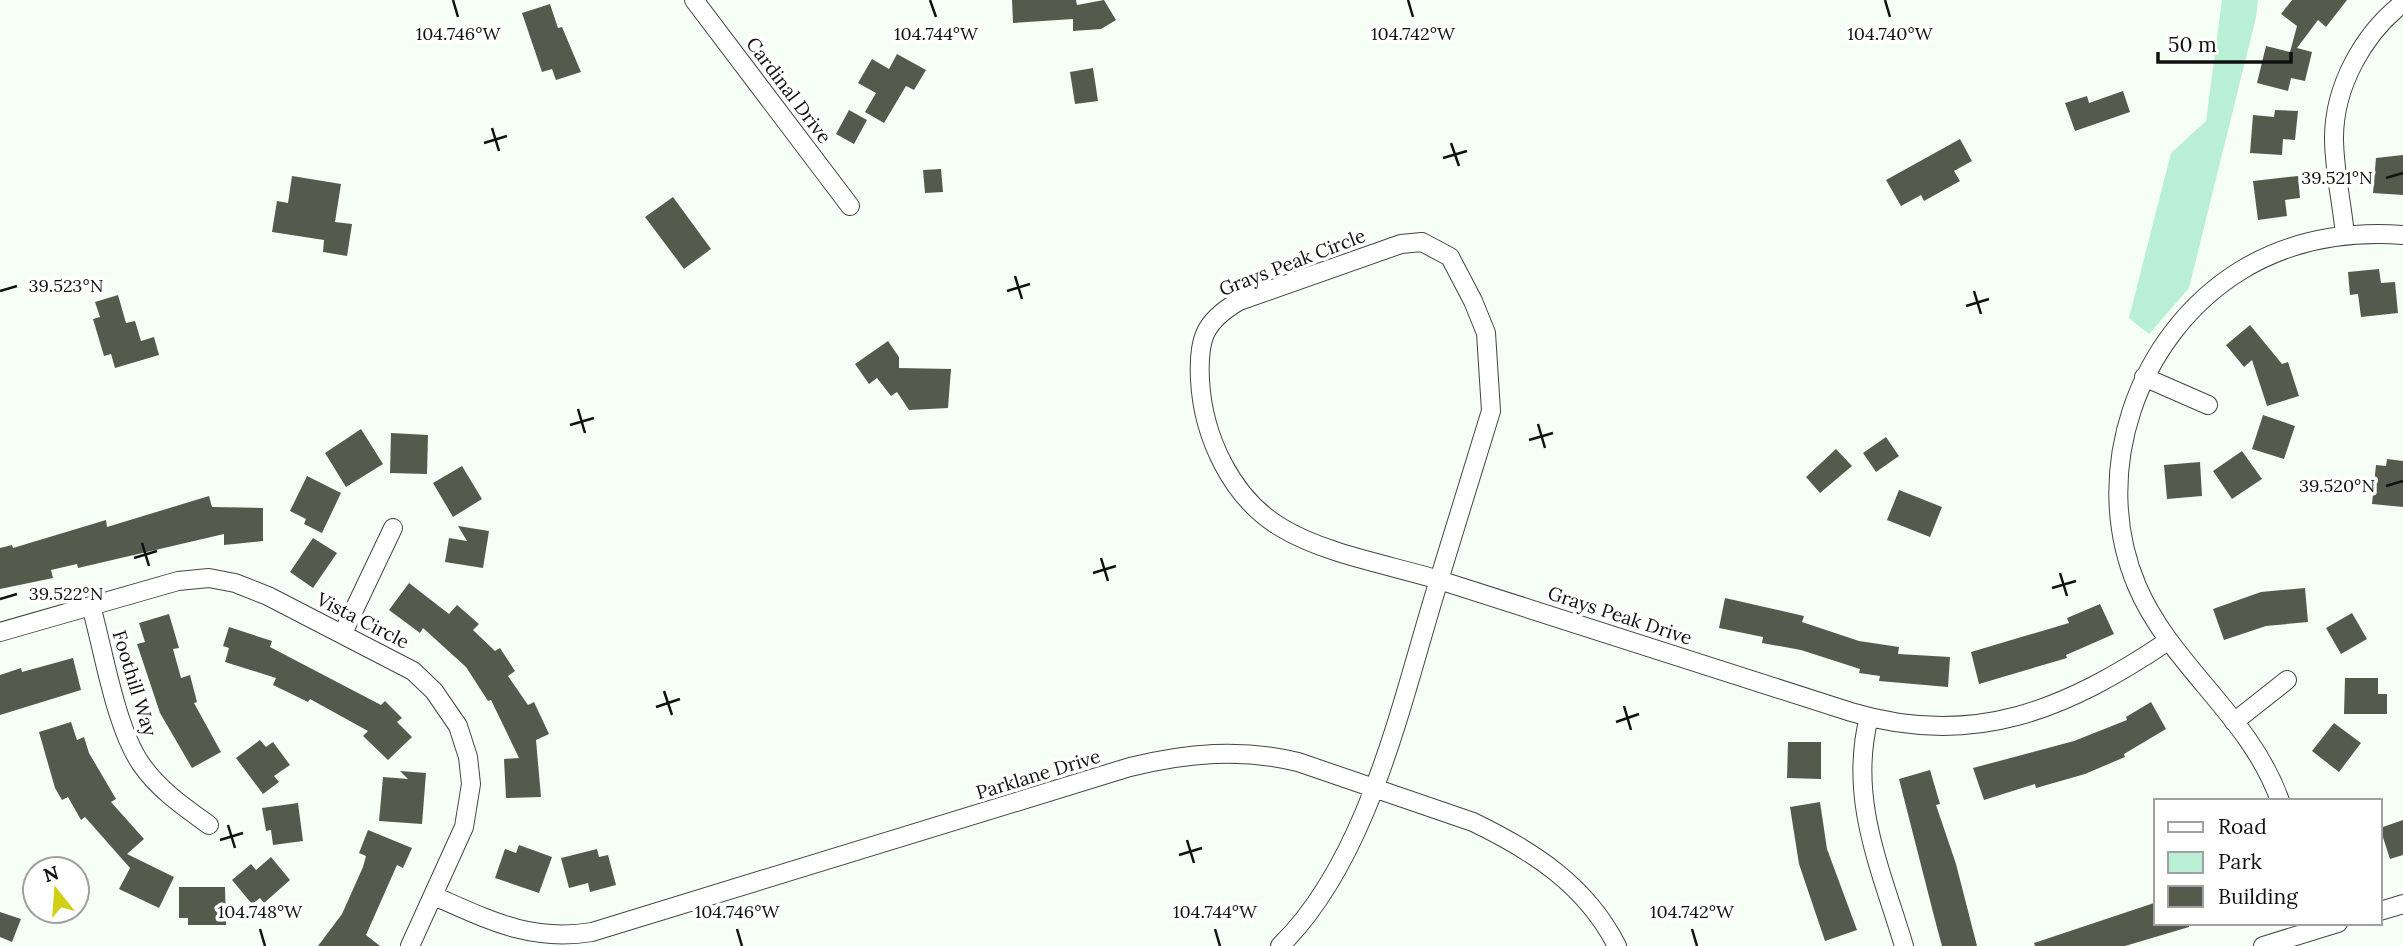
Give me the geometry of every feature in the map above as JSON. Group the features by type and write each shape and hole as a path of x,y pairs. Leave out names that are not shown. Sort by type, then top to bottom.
{"street":[{"name":"Cardinal Drive","path":"694,0 850,206"},
{"path":"2345,235 2334,152 2336,116 2346,82 2363,47 2381,22 2403,3"},
{"path":"2279,799 2265,766 2234,722 2168,641 2150,612 2132,572 2120,512 2123,444 2132,405 2161,348 2185,318 2229,278 2287,248 2345,235 2403,235"},
{"name":"Grays Peak Circle","path":"1422,242 1450,257 1474,300 1486,333 1490,411 1439,580 1319,544 1283,529 1259,511 1232,479 1217,450 1201,400 1199,365 1202,338 1216,315 1239,302 1401,244 1422,242"},
{"path":"2144,377 2208,405"},
{"path":"343,633 393,528"},
{"name":"Vista Circle","path":"0,632 178,581 209,578 245,586 343,633 420,676 448,708 462,736 470,776 469,807 434,896 410,946"},
{"path":"1280,946 1321,900 1356,832 1374,787 1439,580"},
{"name":"Grays Peak Drive","path":"1439,580 1869,717 1944,725 1989,722 2031,713 2099,686 2168,641"},
{"name":"Foothill Way","path":"91,606 125,731 135,754 168,794 209,825"},
{"path":"2234,722 2287,680"},
{"path":"1869,717 1860,777 1862,804 1904,946"},
{"name":"Parklane Drive","path":"434,896 522,932 574,935 610,928 1164,759 1233,753 1269,755 1374,787 1473,822 1550,866 1594,908 1617,946"},
{"path":"2382,910 2403,904"},
{"path":"2263,946 2318,926"}],"green space":[{"path":"2222,0 2258,0 2256,17 2189,288 2149,334 2129,318 2171,153 2206,121"}],"building":[{"path":"1012,0 1076,0 1077,5 1104,0 1116,20 1101,29 1073,31 1073,19 1013,23"},
{"path":"2292,0 2347,0 2326,27 2318,20 2297,48 2312,52 2305,81 2291,78 2288,91 2257,83 2266,46 2290,52 2297,26 2281,14"},
{"path":"550,4 558,28 562,27 581,72 556,80 552,69 542,72 522,13"},
{"path":"897,54 926,70 914,90 906,86 884,123 865,112 876,93 858,83 872,59 889,69"},
{"path":"1093,68 1098,101 1075,104 1070,72"},
{"path":"2123,91 2130,112 2075,131 2065,103 2087,96 2089,103"},
{"path":"849,110 867,120 854,144 836,134"},
{"path":"2275,110 2298,111 2295,140 2283,139 2282,155 2250,153 2253,115 2274,117"},
{"path":"1960,139 1972,161 1954,171 1960,181 1924,201 1921,195 1901,206 1886,180"},
{"path":"2403,155 2403,195 2373,193 2376,158"},
{"path":"941,169 943,192 925,193 923,170"},
{"path":"292,176 341,184 335,222 352,224 347,256 323,252 324,240 272,232 277,201 288,203"},
{"path":"2298,176 2300,198 2285,200 2287,216 2258,220 2253,181"},
{"path":"673,197 711,249 684,269 645,217"},
{"path":"2379,269 2381,283 2395,282 2398,313 2361,317 2358,294 2350,295 2348,272"},
{"path":"118,295 126,323 135,321 141,341 154,337 159,355 115,368 111,354 104,356 93,319 100,317 95,302"},
{"path":"2250,325 2282,364 2288,362 2299,396 2267,406 2252,360 2244,367 2226,345"},
{"path":"888,341 899,357 899,368 951,369 948,408 909,410 897,392 891,396 877,378 869,384 855,364"},
{"path":"2263,415 2295,426 2284,459 2252,449"},
{"path":"361,429 383,464 346,487 325,453"},
{"path":"391,433 428,435 427,474 390,473"},
{"path":"1886,437 1899,456 1876,472 1863,453"},
{"path":"1836,449 1852,466 1820,493 1806,477"},
{"path":"2242,451 2262,479 2232,499 2213,471"},
{"path":"2387,459 2403,461 2403,507 2372,504 2376,465 2386,466"},
{"path":"2200,462 2202,496 2167,499 2164,465"},
{"path":"462,466 482,499 453,517 433,483"},
{"path":"307,476 341,493 322,533 304,524 306,519 290,511"},
{"path":"1899,490 1942,507 1930,537 1887,520"},
{"path":"209,496 212,507 263,508 263,541 224,545 224,534 78,568 77,564 51,570 53,578 0,589 0,548 12,545 13,548 106,520 107,527"},
{"path":"458,526 489,531 483,568 445,562 449,538 467,541"},
{"path":"313,538 337,553 313,588 290,572"},
{"path":"409,583 449,614 457,605 479,624 473,630 495,651 500,648 515,671 508,676 528,705 534,702 549,734 536,740 541,797 506,798 504,759 519,758 491,700 488,701 466,667 423,628 420,633 389,610"},
{"path":"2305,588 2308,622 2266,626 2224,640 2213,609 2261,592"},
{"path":"1725,598 1804,616 1802,622 1859,641 1899,647 1898,654 1950,657 1948,687 1879,681 1880,676 1859,673 1860,669 1801,650 1762,643 1763,637 1719,628"},
{"path":"2100,604 2114,634 2066,655 2067,658 1979,684 1971,652 2069,623 2067,618"},
{"path":"2352,613 2367,639 2341,654 2326,628"},
{"path":"169,614 179,648 173,649 181,678 190,675 197,702 194,703 221,752 192,768 160,713 137,644 145,642 139,623"},
{"path":"229,627 272,641 270,647 381,705 385,701 402,718 397,722 412,737 388,760 363,736 368,731 310,699 308,702 273,685 276,678 225,662 229,648 223,646"},
{"path":"73,658 81,690 0,715 0,675"},
{"path":"2345,678 2378,678 2378,694 2387,694 2387,714 2344,714"},
{"path":"2151,702 2166,729 2124,754 2125,757 2085,774 2036,788 2035,784 1984,800 1973,768 2074,741 2127,720 2126,717"},
{"path":"71,722 77,740 84,737 89,753 116,799 111,802 144,839 127,854 174,877 159,908 119,889 130,868 85,817 81,820 68,797 62,800 55,788 39,732"},
{"path":"2334,723 2361,743 2339,772 2312,751"},
{"path":"260,740 266,747 273,742 290,765 274,776 279,782 263,794 236,758"},
{"path":"1788,742 1821,742 1821,779 1787,778"},
{"path":"1930,770 1940,804 1936,805 1956,864 1977,946 1942,946 1935,920 1899,779"},
{"path":"400,771 426,773 422,824 379,821 383,777 408,779"},
{"path":"1820,802 1827,849 1857,930 1825,941 1799,864 1790,807"},
{"path":"298,803 303,841 273,845 271,830 266,831 262,808"},
{"path":"2403,820 2403,855 2390,859 2382,827"},
{"path":"368,830 412,848 403,868 397,865 366,935 380,946 318,946 342,914 363,867 366,856 359,853"},
{"path":"519,845 552,857 539,893 495,878 505,849 516,853"},
{"path":"597,849 599,857 608,855 616,885 590,892 588,883 569,888 561,858"},
{"path":"271,857 290,880 264,903 260,898 252,904 232,880 251,864 256,870"},
{"path":"179,887 225,887 226,925 188,925 188,918 179,918"},
{"path":"2154,903 2154,925 2189,925 2125,946 2035,946 2034,943"},
{"path":"0,912 21,919 12,942 0,937"}]}
